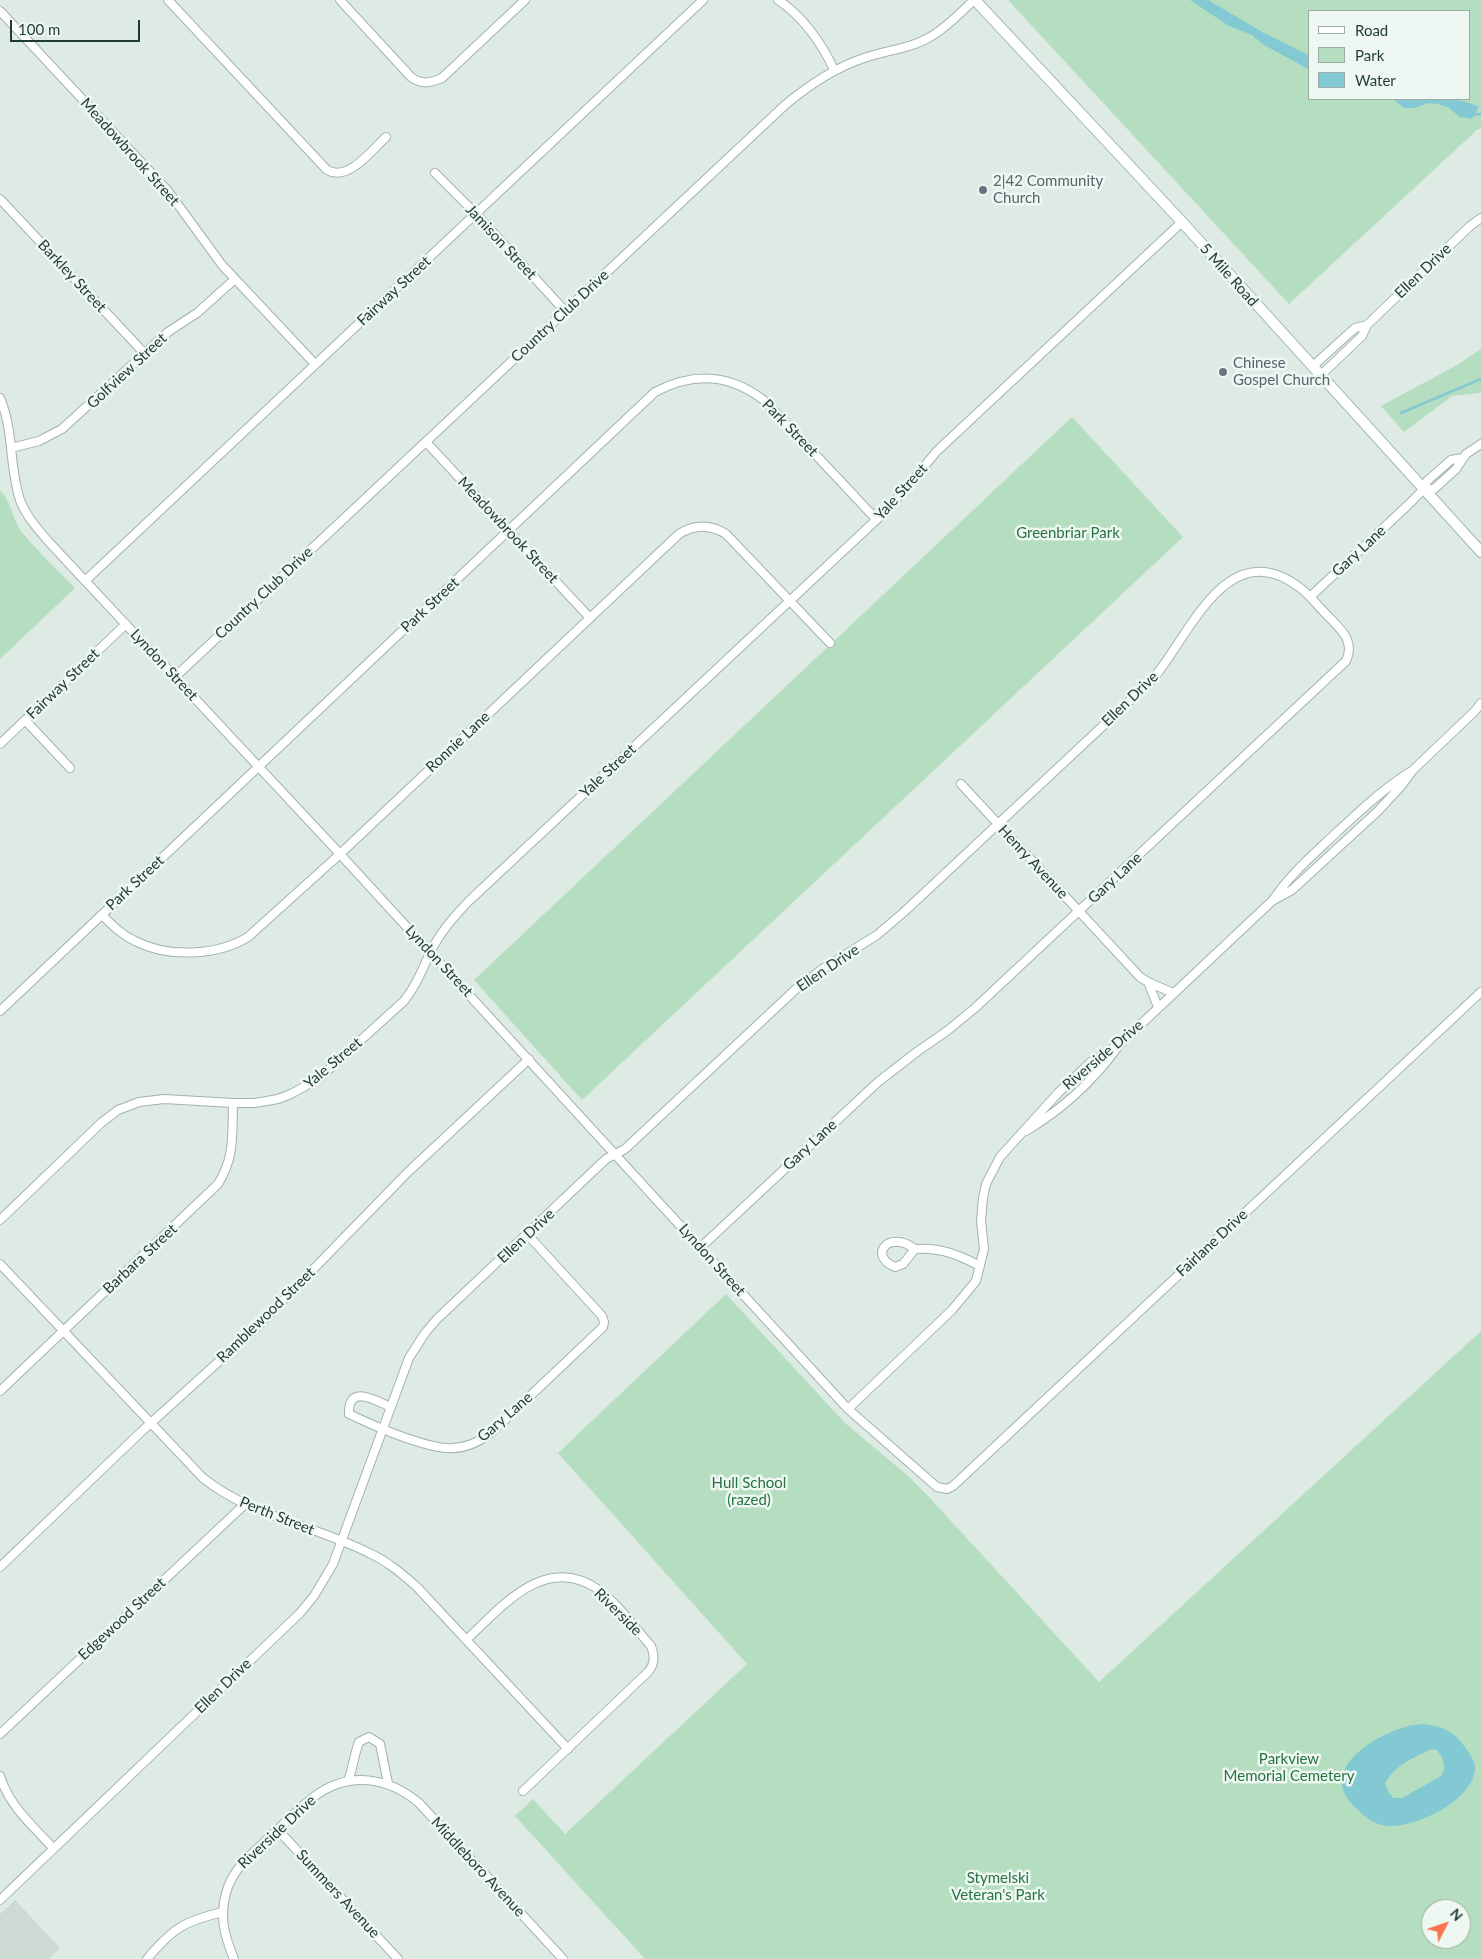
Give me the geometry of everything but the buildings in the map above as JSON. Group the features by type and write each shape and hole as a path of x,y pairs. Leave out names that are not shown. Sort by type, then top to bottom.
{"main road":[{"name":"5 Mile Road","path":"974,0 1182,222 1481,552"}],"street":[{"path":"168,0 327,170 338,174 351,169 386,137"},
{"path":"340,0 411,77 416,81 426,83 442,78 525,0"},
{"name":"Fairway Street","path":"85,581 703,0"},
{"path":"778,0 795,14 813,36 834,70"},
{"name":"Country Club Drive","path":"175,677 786,105 811,84 834,70 866,57 922,41 941,30 974,0"},
{"name":"Meadowbrook Street","path":"0,11 168,191 207,246 235,279 315,364"},
{"name":"Jamison Street","path":"435,173 476,214 565,311"},
{"name":"Barkley Street","path":"0,199 145,354"},
{"name":"Ellen Drive","path":"1320,375 1362,336 1367,325 1481,218"},
{"name":"Yale Street","path":"0,1220 100,1123 118,1110 138,1102 164,1098 254,1103 278,1099 301,1090 318,1079 404,1001 421,976 430,952 451,921 470,900 894,503 937,451 1182,222"},
{"name":"Golfview Street","path":"11,448 39,442 62,429 168,332 197,313 235,279"},
{"name":"Ellen Drive","path":"1313,366 1355,328 1367,325"},
{"name":"Park Street","path":"0,1011 655,392 678,382 700,378 728,381 757,394 876,519"},
{"name":"Lyndon Street","path":"0,398 6,417 15,483 27,514 48,541 259,766 848,1409 905,1458 932,1485 941,1488"},
{"name":"Meadowbrook Street","path":"426,442 590,618"},
{"name":"Gary Lane","path":"701,1247 878,1082 918,1051 948,1031 975,1008 1346,661 1350,649 1347,637 1310,597 1424,489 1434,489 1456,469 1462,458 1481,444"},
{"name":"Ronnie Lane","path":"102,915 123,934 148,946 191,952 220,949 240,942 255,932 340,854 679,534 692,527 704,525 726,534 790,601"},
{"name":"Ellen Drive","path":"0,1900 300,1613 326,1579 410,1358 425,1333 437,1319 606,1159 625,1149 796,989 815,974 887,927 998,824 1152,680 1171,656 1203,607 1230,581 1248,572 1260,570 1275,572 1301,588 1310,597"},
{"path":"790,601 830,643"},
{"name":"Fairway Street","path":"0,744 126,624"},
{"name":"Riverside Drive","path":"848,1409 961,1301 976,1282 984,1249 981,1221 986,1184 1000,1157 1022,1134 1040,1110 1091,1062 1120,1044 1272,902 1292,890 1378,811 1414,770 1478,710 1481,703"},
{"path":"25,720 70,768"},
{"name":"Riverside Drive","path":"1272,902 1285,881 1311,856 1372,800 1396,780 1414,770"},
{"name":"Henry Avenue","path":"960,784 1140,977 1173,993"},
{"name":"Henry Avenue","path":"1148,982 1158,1007"},
{"name":"Fairlane Drive","path":"941,1488 947,1489 953,1486 1481,992"},
{"path":"1022,1134 1048,1118 1094,1076 1120,1044"},
{"name":"Ramblewood Street","path":"0,1567 151,1423 259,1325 408,1172 529,1059"},
{"name":"Barbara Street","path":"0,1391 218,1184 226,1170 231,1155 233,1103"},
{"name":"Gary Lane","path":"382,1430 440,1448 458,1448 475,1443 492,1432 603,1327 602,1316 527,1234"},
{"path":"915,1249 928,1248 944,1251 980,1266"},
{"name":"Perth Street","path":"0,1264 203,1478 223,1493 244,1504 371,1553 400,1572 416,1586 568,1749"},
{"path":"382,1430 349,1414 350,1404 353,1399 364,1395 391,1407"},
{"name":"Edgewood Street","path":"0,1734 244,1504"},
{"name":"Riverside","path":"466,1640 518,1592 530,1584 543,1580 563,1578 582,1582 599,1591 613,1604 651,1646 654,1654 653,1664 648,1672 568,1749"},
{"path":"348,1781 359,1742 369,1737 380,1744 388,1783"},
{"path":"523,1790 568,1749"},
{"path":"0,1776 16,1807 53,1848"},
{"name":"Riverside Drive","path":"234,1959 226,1939 222,1912 226,1891 235,1872 247,1858 318,1794 332,1786 348,1781 366,1780"},
{"name":"Middleboro Avenue","path":"366,1780 388,1783 405,1792 419,1803 563,1959"},
{"name":"Summers Avenue","path":"278,1830 398,1959"},
{"path":"147,1959 161,1942 179,1927 222,1912"}],"shaded area":[{"path":"15,1900 60,1948 49,1959 0,1959 0,1914"}],"green space":[{"path":"1008,0 1481,0 1481,129 1478,129 1289,304"},
{"path":"1481,349 1481,393 1452,396 1404,432 1381,406 1457,365"},
{"name":"Greenbriar Park","path":"1072,417 1183,537 582,1100 474,980"},
{"path":"0,490 7,499 21,531 75,588 0,659"},
{"name":"Parkview Memorial Cemetery","path":"726,1294 845,1423 906,1474 928,1496 1099,1682 1481,1331 1481,1959 645,1959 515,1816 533,1799 565,1834 747,1664 558,1453"}],"water":[{"path":"1190,0 1208,0 1266,34 1308,55 1308,69 1264,45 1252,35 1229,26"},
{"path":"1394,100 1455,100 1471,103 1479,107 1472,119 1460,117 1448,107 1437,104 1428,103 1414,108 1404,108"},
{"path":"1423,1724 1447,1730 1461,1742 1471,1756 1475,1767 1472,1779 1455,1801 1428,1817 1399,1825 1387,1826 1375,1823 1355,1808 1345,1795 1342,1778 1346,1768 1352,1758 1362,1749 1384,1735 1409,1726","holes":["1431,1749 1437,1750 1444,1763 1441,1776 1402,1798 1393,1798 1385,1784 1389,1777 1405,1763"]}],"waterway":[{"path":"1471,115 1481,114"},
{"path":"1401,413 1481,379"}],"place":[{"name":"2|42 Community Church","path":"983,190"},
{"name":"Chinese Gospel Church","path":"1223,372"}],"park label":[{"name":"Hull School (razed)","path":"749,1492"},
{"name":"Stymelski Veteran's Park","path":"998,1886"}]}
